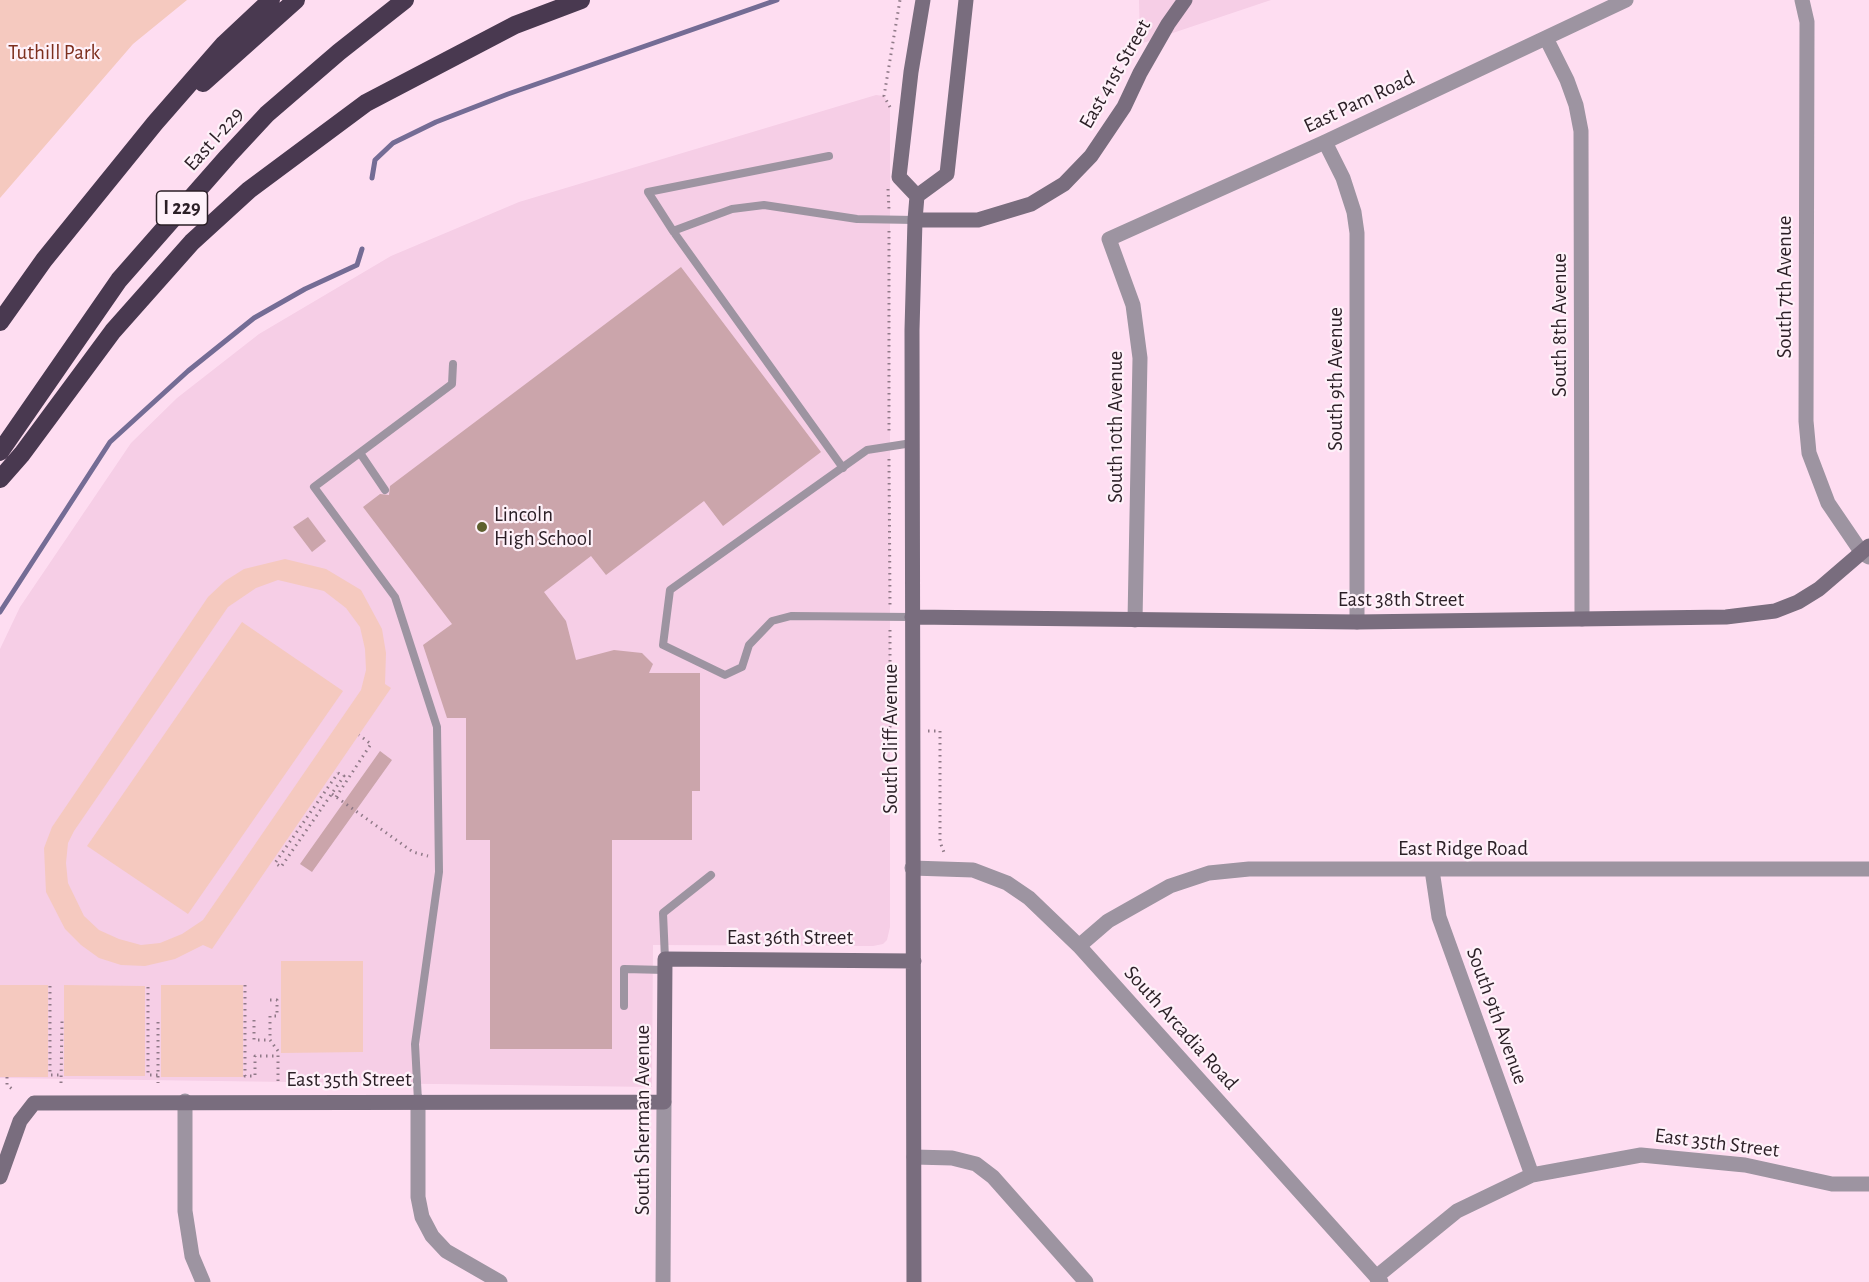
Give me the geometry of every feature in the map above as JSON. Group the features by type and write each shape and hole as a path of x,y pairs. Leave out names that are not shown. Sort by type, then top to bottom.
{"highway":[{"path":"0,322 44,260 224,44 271,0"},
{"path":"103,188 200,85 296,0"},
{"name":"East I-229","path":"0,452 119,280 228,156 267,114 339,52 405,0"},
{"path":"0,479 113,331 192,242 249,190 366,103 515,25 581,0"}],"street":[{"path":"924,0 911,72 899,177 917,196 947,174 966,0"},
{"name":"East 41st Street","path":"915,220 978,220 1031,204 1065,184 1091,156 1124,107 1140,73 1168,24 1185,0"},
{"name":"East Pam Road","path":"1108,239 1325,142 1626,0"},
{"name":"South 7th Avenue","path":"1802,0 1807,22 1806,421 1809,453 1828,503 1867,552"},
{"name":"South 8th Avenue","path":"1546,38 1567,80 1576,105 1581,131 1582,619"},
{"name":"South 9th Avenue","path":"1325,142 1343,178 1354,212 1357,233 1357,622"},
{"name":"South Cliff Avenue","path":"914,1282 912,443 917,196"},
{"name":"South 10th Avenue","path":"1108,239 1133,305 1140,358 1135,620"},
{"name":"East 38th Street","path":"912,617 1357,622 1725,617 1775,611 1798,603 1867,552"},
{"name":"South Arcadia Road","path":"912,868 973,870 1006,883 1029,898 1079,946 1378,1279"},
{"name":"East Ridge Road","path":"1079,946 1108,921 1170,886 1209,873 1249,868 1869,869"},
{"name":"South 9th Avenue","path":"1432,870 1439,917 1532,1175"},
{"name":"East 36th Street","path":"665,964 914,961"},
{"name":"South Sherman Avenue","path":"663,1282 665,964"},
{"path":"185,1101 184,1211 192,1256 203,1282"},
{"path":"418,1101 418,1197 422,1217 432,1236 446,1251 500,1282"},
{"name":"East 35th Street","path":"0,1177 20,1121 34,1103 664,1102"},
{"name":"East 35th Street","path":"1378,1279 1457,1211 1532,1175 1641,1155 1745,1165 1832,1184 1869,1184"},
{"path":"914,1157 952,1158 976,1164 993,1177 1086,1282"}],"lane":[{"path":"829,156 648,192 673,231 843,468"},
{"path":"673,231 732,209 764,205 857,219 915,220"},
{"path":"418,1101 415,1044 439,872 437,727 395,597 314,488 452,384 453,364"},
{"path":"912,443 867,450 670,590 663,645 725,675 742,668 749,645 772,621 791,616 912,617"},
{"path":"360,453 385,490"},
{"path":"624,1006 624,969 665,964 663,913 711,875"}],"path":[{"path":"890,115 890,107 884,96 900,0"},
{"path":"888,186 890,732 940,730 940,842 945,854 940,868"},
{"path":"336,797 371,744 359,735"},
{"path":"338,773 344,776 332,794 280,867 275,863 338,773"},
{"path":"332,794 413,852 438,859"},
{"path":"246,985 245,1076 255,1076 255,1056 278,1056"},
{"path":"50,986 50,1075 61,1075"},
{"path":"148,987 148,1075 158,1075"},
{"path":"270,1000 278,1000 278,1016 270,1016 270,1040 279,1051 278,1083"},
{"path":"254,1020 254,1040 270,1040"},
{"path":"61,1083 62,1021"},
{"path":"158,1022 158,1083"},
{"path":"7,1077 7,1085 12,1089"}],"shaded area":[{"path":"1139,0 1271,0 1140,44"},
{"name":"Lincoln High School","path":"876,95 884,96 890,107 890,927 887,940 883,944 873,946 653,945 652,1087 0,1078 0,649 20,607 131,443 177,398 259,334 391,256 519,202"}],"green space":[{"name":"Tuthill Park","path":"0,0 187,0 133,44 0,198"},
{"path":"285,559 326,569 361,590 382,629 386,653 385,684 391,688 212,949 203,945 175,959 145,966 121,965 99,958 65,929 46,892 44,848 52,827 208,597 225,581 244,569","holes":["278,580 324,591 346,608 360,627 365,649 366,670 361,690 203,920 182,934 160,943 141,945 99,930 84,916 68,883 66,863 68,843 74,831 228,607 256,588"]},
{"path":"242,622 343,691 188,914 87,846"},
{"path":"281,961 363,961 363,1052 281,1053"},
{"path":"0,985 48,985 48,1077 0,1077"},
{"path":"64,985 145,986 145,1076 64,1076"},
{"path":"161,985 243,985 243,1077 161,1077"}],"building":[{"path":"681,267 821,452 723,526 704,501 606,575 591,556 544,592 566,621 576,660 614,650 642,653 653,664 649,673 700,673 700,791 692,791 692,840 612,840 612,1049 490,1049 490,840 466,840 466,718 447,718 423,645 452,624 363,507 380,494 389,495 390,486"},
{"path":"308,517 326,541 312,552 293,527"},
{"path":"380,751 392,760 312,872 300,864"}],"waterway":[{"path":"372,178 375,160 393,143 436,122 508,94 777,0"},
{"path":"0,612 110,442 188,371 254,318 305,289 357,265 362,249"}],"place":[{"name":"Lincoln High School","path":"482,527"}]}
